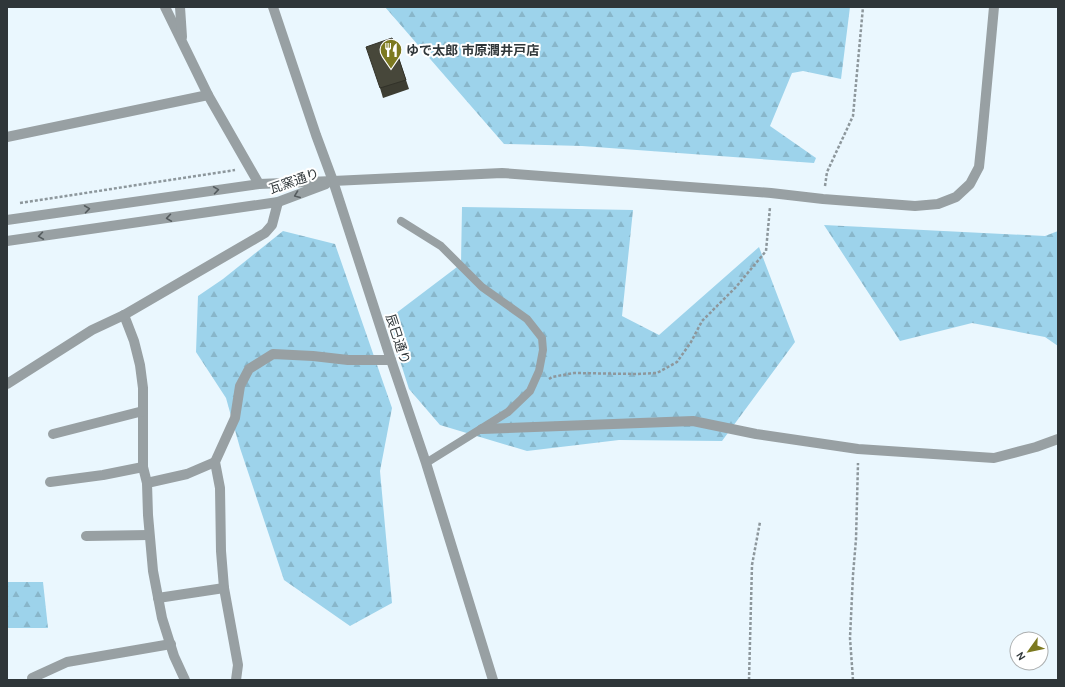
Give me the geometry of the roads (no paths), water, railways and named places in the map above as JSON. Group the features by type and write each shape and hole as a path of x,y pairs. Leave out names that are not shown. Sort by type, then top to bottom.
{"street":[{"path":"165,7 208,95 259,184"},
{"path":"180,7 182,43"},
{"name":"辰巳通り","path":"273,7 316,135 334,181 391,360 426,463 494,680"},
{"path":"334,181 502,173 771,193 822,199 915,206 938,204 956,197 970,184 979,167 994,7"},
{"path":"7,137 208,95"},
{"name":"瓦窯通り","path":"7,220 259,184 334,181"},
{"name":"瓦窯通り","path":"7,241 278,202 334,181"},
{"path":"7,384 92,330 124,315 265,233 272,225 278,202"},
{"path":"124,315 134,341 140,365 143,388 143,467 147,483 149,535 153,571 162,618 174,656 185,680"},
{"path":"236,680 238,665 224,588 220,551 220,488 215,462 235,418 240,386 249,369 273,354 348,360 391,360"},
{"path":"52,434 143,411"},
{"path":"482,429 693,421 756,434 858,449 994,458 1036,447 1058,439"},
{"path":"147,483 187,474 215,462"},
{"path":"50,482 103,475 143,467"},
{"path":"86,536 149,535"},
{"path":"158,598 224,588"},
{"path":"32,678 67,662 170,644"}],"lane":[{"path":"401,221 441,246 482,287 528,319 542,338 543,350 539,371 530,391 508,412 426,463"}],"place":[{"name":"ゆで太郎 市原潤井戸店","path":"391,70"}]}
